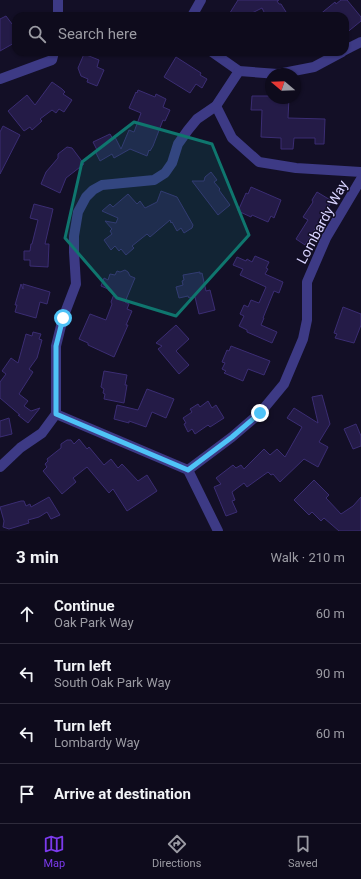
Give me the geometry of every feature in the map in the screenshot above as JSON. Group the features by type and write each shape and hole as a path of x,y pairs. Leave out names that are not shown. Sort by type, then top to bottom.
{"street":[{"path":"58,0 58,12"},
{"path":"194,12 201,0"},
{"path":"349,48 361,42"},
{"path":"0,79 52,60 53,56"},
{"path":"218,56 239,71 278,74 314,67 335,56"},
{"path":"0,467 20,448 42,433 56,414 56,346 63,318 76,284 74,236 78,212 81,207 90,193 102,185 154,180 165,174 172,163 178,144 188,130 197,119 216,106 239,71"},
{"path":"216,106 232,138 259,162 296,168 361,172"},
{"name":"Lombardy Way","path":"188,470 232,437 260,413 284,384 303,339 307,320 307,282 326,238 361,179"},
{"path":"56,414 188,470 218,531"}],"highlighted area":[{"path":"134,122 212,144 249,235 176,316 117,298 65,238 82,162"}],"building":[{"path":"238,0 279,0 277,1 286,12 264,12 262,8 254,12 230,12"},
{"path":"341,0 347,0 361,17 361,21 349,31 349,12 323,12 335,2 336,4"},
{"path":"6,16 12,24 12,44 0,51 0,19"},
{"path":"83,56 89,56 99,60 97,67 104,70 97,86 87,82 88,79 81,76 78,68"},
{"path":"176,57 201,73 200,75 207,79 202,88 196,84 190,93 164,77"},
{"path":"52,82 65,92 63,94 72,100 64,112 59,109 56,113 52,110 40,119 42,121 32,130 30,127 24,131 8,111 27,95 35,105"},
{"path":"138,90 155,97 156,94 166,99 163,107 170,110 165,121 163,120 153,146 150,151 149,150 147,156 130,149 114,158 112,154 100,161 95,151 97,150 93,142 110,134 113,139 115,137 121,149 129,130 134,132 141,113 129,108"},
{"path":"252,96 265,96 265,104 289,104 288,118 325,119 324,144 315,144 315,138 294,138 293,149 281,149 281,138 261,137 262,110 251,110"},
{"path":"3,126 20,135 0,174 0,132"},
{"path":"67,147 72,148 84,164 66,178 60,193 41,184 46,172 58,158 58,154"},
{"path":"211,172 217,180 214,182 230,205 218,215 192,181 204,181 205,177"},
{"path":"251,187 281,200 274,218 271,216 268,222 238,211 246,193 248,194"},
{"path":"161,191 177,197 193,225 192,228 184,233 181,228 177,231 170,220 150,237 147,234 132,246 134,248 126,255 121,249 119,251 115,246 111,250 104,240 112,234 110,231 112,229 105,221 116,223 118,218 102,211 110,204 113,207 128,194 137,204 140,201 145,208 157,202"},
{"path":"317,192 332,201 305,245 296,239 308,220 303,217 313,202 312,200"},
{"path":"34,204 53,209 45,244 49,244 48,267 30,266 30,260 24,260 24,251 30,251 38,220 30,218"},
{"path":"255,256 269,262 266,268 268,269 265,274 283,282 279,293 274,291 261,325 277,332 272,343 247,332 247,330 239,326 244,316 240,314 244,305 248,307 251,300 259,303 266,287 240,275 243,269 233,265 237,257 246,261 247,259 252,262"},
{"path":"125,270 130,276 135,278 125,302 129,304 127,309 132,311 126,325 128,325 114,357 88,345 88,343 79,339 90,314 106,320 114,294 101,286 104,278 108,280 110,274 115,275 117,271 120,272"},
{"path":"200,272 200,274 202,273 206,291 210,290 215,310 199,314 195,297 189,298 188,296 179,298 176,287 183,285 183,275"},
{"path":"21,284 23,289 23,284 50,292 47,304 40,302 36,318 15,312 17,305 15,305"},
{"path":"343,307 361,314 361,325 354,343 335,338 337,334 334,333"},
{"path":"176,325 189,339 176,351 189,365 179,374 158,349 162,346 156,343"},
{"path":"33,332 41,334 39,339 42,340 37,358 29,369 33,372 19,394 28,401 24,406 31,411 40,408 28,423 0,398 0,382 6,374 2,371 11,358 18,363 26,334 32,336"},
{"path":"231,346 270,361 264,375 248,369 243,381 224,373 226,371 222,369 225,363 222,362 227,350 229,351"},
{"path":"104,371 127,375 124,403 104,399 104,389 101,387"},
{"path":"147,389 174,399 166,418 152,412 146,427 129,421 129,423 114,419 117,405 138,410"},
{"path":"322,395 330,424 319,442 328,447 318,467 304,459 280,482 273,474 271,475 268,472 247,487 244,483 232,492 235,500 232,501 237,512 226,516 214,487 221,484 216,478 233,465 236,468 241,465 244,469 264,449 270,455 277,449 285,457 302,427 287,418 294,408 318,423 312,397"},
{"path":"208,401 212,408 216,405 224,418 210,427 208,425 195,434 192,429 188,432 183,418 192,412 190,409 198,404 200,407"},
{"path":"9,418 12,434 0,437 0,421"},
{"path":"356,424 361,436 361,446 353,449 344,429"},
{"path":"79,439 87,449 89,447 104,465 111,459 118,468 122,464 138,481 147,475 157,491 127,511 113,489 109,493 87,467 73,478 76,482 62,494 43,471 47,467 45,464 48,461 47,459 61,448 61,444 67,440 71,440 74,444"},
{"path":"314,480 329,495 326,498 341,514 353,506 361,497 361,531 339,531 324,518 321,521 312,512 309,515 294,500"},
{"path":"49,497 60,515 51,519 47,512 39,517 28,520 29,523 9,529 3,527 4,521 0,507 24,501 26,506 30,504 31,507"}],"route":[{"path":"63,318 56,346 56,414 188,470 232,437 260,413"}]}
